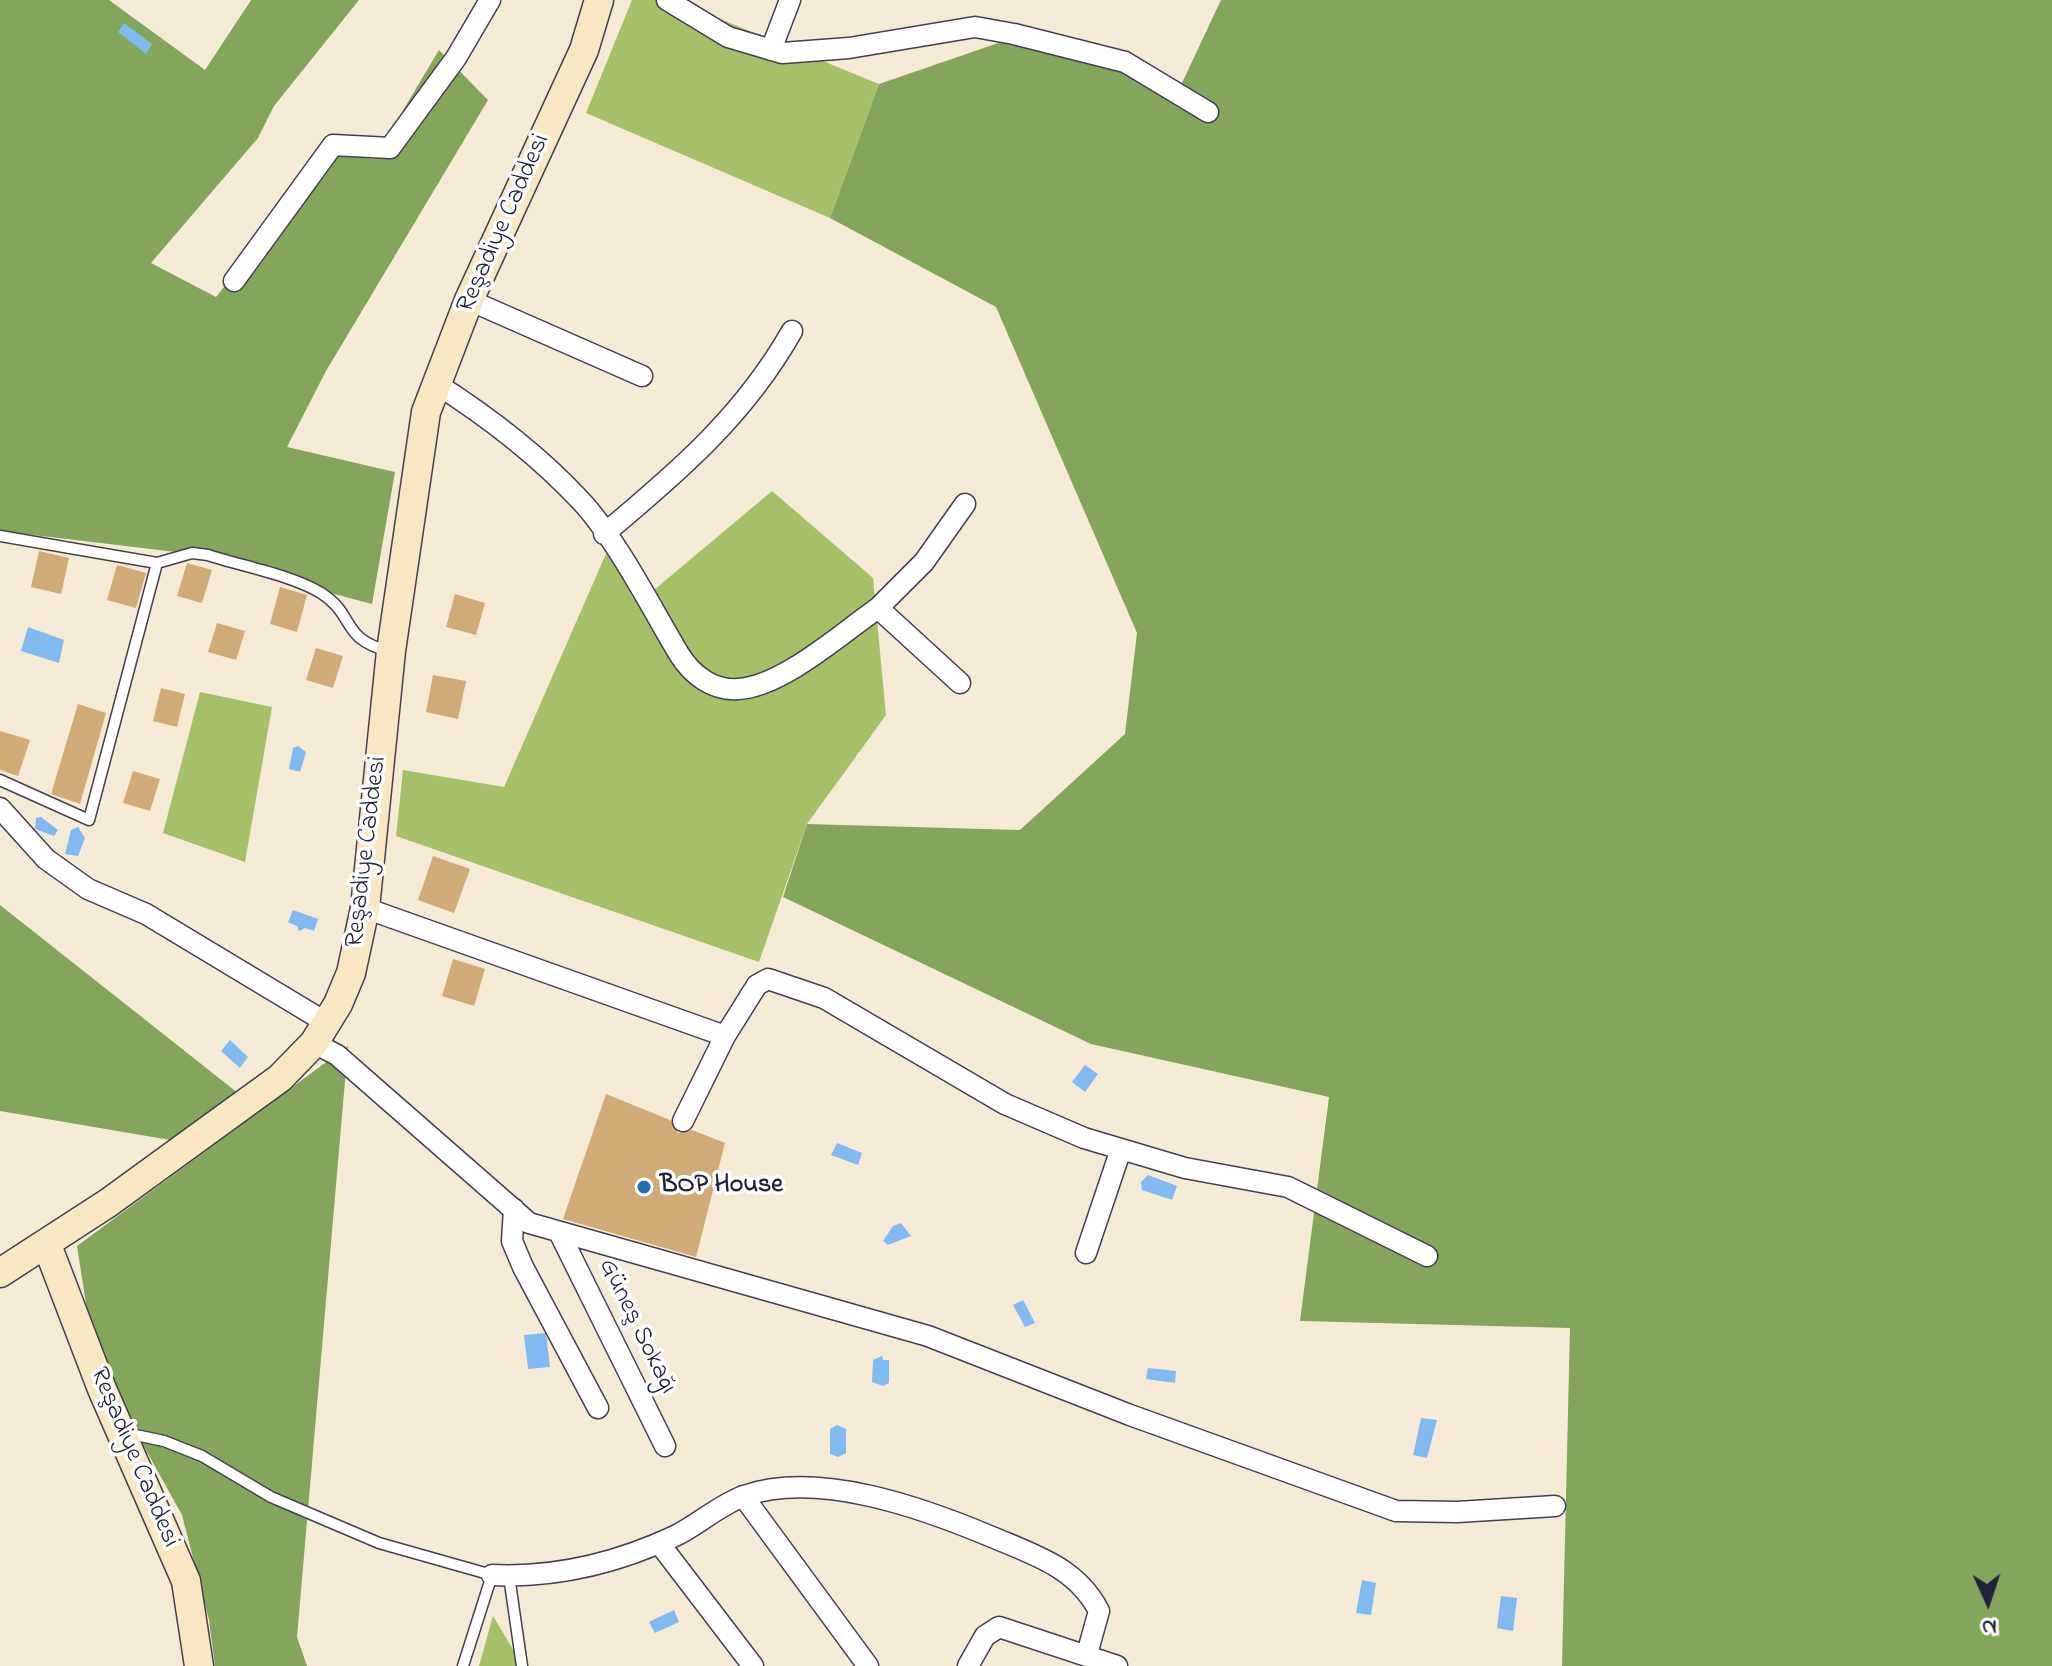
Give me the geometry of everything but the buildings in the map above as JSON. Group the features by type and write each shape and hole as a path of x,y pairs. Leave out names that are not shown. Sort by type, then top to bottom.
{"street":[{"path":"234,281 333,145 390,148 456,58 490,0"},
{"name":"Reşadiye Caddesi","path":"199,1666 186,1581 120,1431 47,1245 280,1078 321,1033 351,973 365,908 391,651 419,445 435,383 469,300 584,50 599,0"},
{"path":"667,0 728,37 782,53 849,48 975,27 1125,62 1208,112"},
{"path":"771,50 790,0"},
{"path":"469,300 642,376"},
{"path":"604,534 691,462 775,361 792,331"},
{"path":"435,383 472,406 582,502 686,664 711,686 738,689 768,683 878,608 924,562 965,504"},
{"path":"878,608 960,683"},
{"path":"0,808 46,859 88,889 146,914 321,1033 337,1055 529,1223 928,1336 1130,1415 1396,1511 1457,1512 1555,1506"},
{"path":"365,908 725,1036"},
{"path":"683,1121 725,1036 757,985 768,979 824,998 1005,1104 1084,1138 1185,1168 1288,1187 1427,1256"},
{"path":"1086,1253 1121,1149"},
{"path":"514,1209 512,1241 598,1408"},
{"name":"Güneş Sokağı","path":"559,1232 665,1446"},
{"path":"0,1273 47,1245"},
{"path":"500,1576 535,1577 606,1563 659,1543 743,1496 809,1488 869,1496 955,1522 1072,1574 1090,1594 1099,1611 1087,1654"},
{"path":"743,1496 868,1666"},
{"path":"659,1543 753,1666"},
{"path":"968,1666 985,1636 999,1627 1117,1666"}],"lane":[{"path":"0,536 157,563 192,553 208,555 313,588 338,609 360,641 391,651"},
{"path":"0,780 89,820 157,563"},
{"path":"120,1431 164,1441 202,1456 271,1497 379,1543 500,1576"},
{"path":"463,1666 500,1576"},
{"path":"500,1576 522,1666"}],"green space":[{"path":"0,0 109,0 205,70 251,0 359,0 274,106 258,138 151,263 216,297 329,154 374,159 439,50 488,100 326,371 287,447 395,472 372,604 176,552 0,531"},
{"path":"632,0 674,0 879,84 830,218 586,113"},
{"path":"1221,0 2052,0 2052,1666 1562,1666 1570,1328 1300,1321 1329,1097 1091,1044 783,897 807,824 1020,830 1125,734 1137,633 996,307 830,218 879,84 1010,39 1182,83"},
{"path":"772,491 873,578 886,715 807,824 759,962 396,836 403,770 504,787 612,540 654,590"},
{"path":"200,692 272,707 245,862 163,833"},
{"path":"0,905 248,1101 176,1141 0,1111"},
{"path":"348,1046 297,1637 307,1666 215,1666 209,1620 182,1515 111,1387 87,1310 77,1246"},
{"path":"493,1616 523,1666 479,1666"}],"water":[{"path":"124,23 152,44 146,54 118,32"},
{"path":"28,627 64,640 59,663 21,651"},
{"path":"298,746 306,752 300,772 289,769 293,748"},
{"path":"41,817 58,830 54,836 35,829 36,818"},
{"path":"78,827 85,838 78,856 65,854 71,830"},
{"path":"293,910 318,919 314,931 305,928 299,931 297,926 288,922"},
{"path":"230,1040 248,1057 240,1068 221,1051"},
{"path":"1085,1065 1098,1074 1085,1092 1072,1082"},
{"path":"837,1143 862,1153 858,1165 831,1155"},
{"path":"1148,1175 1177,1186 1172,1200 1142,1190 1141,1182"},
{"path":"901,1223 911,1236 888,1245 883,1241 893,1226"},
{"path":"1023,1300 1035,1323 1025,1327 1013,1305"},
{"path":"546,1333 550,1367 528,1369 524,1335"},
{"path":"882,1356 883,1360 889,1360 889,1383 883,1386 872,1382 873,1360"},
{"path":"1148,1368 1176,1371 1175,1383 1146,1379"},
{"path":"1421,1418 1437,1420 1427,1458 1413,1455"},
{"path":"837,1425 846,1429 846,1453 838,1457 830,1454 830,1429"},
{"path":"1362,1580 1376,1583 1371,1615 1356,1613"},
{"path":"1501,1596 1517,1598 1513,1631 1497,1628"},
{"path":"674,1610 679,1622 655,1633 649,1622"}],"place":[{"name":"BOP House","path":"644,1187"}]}
